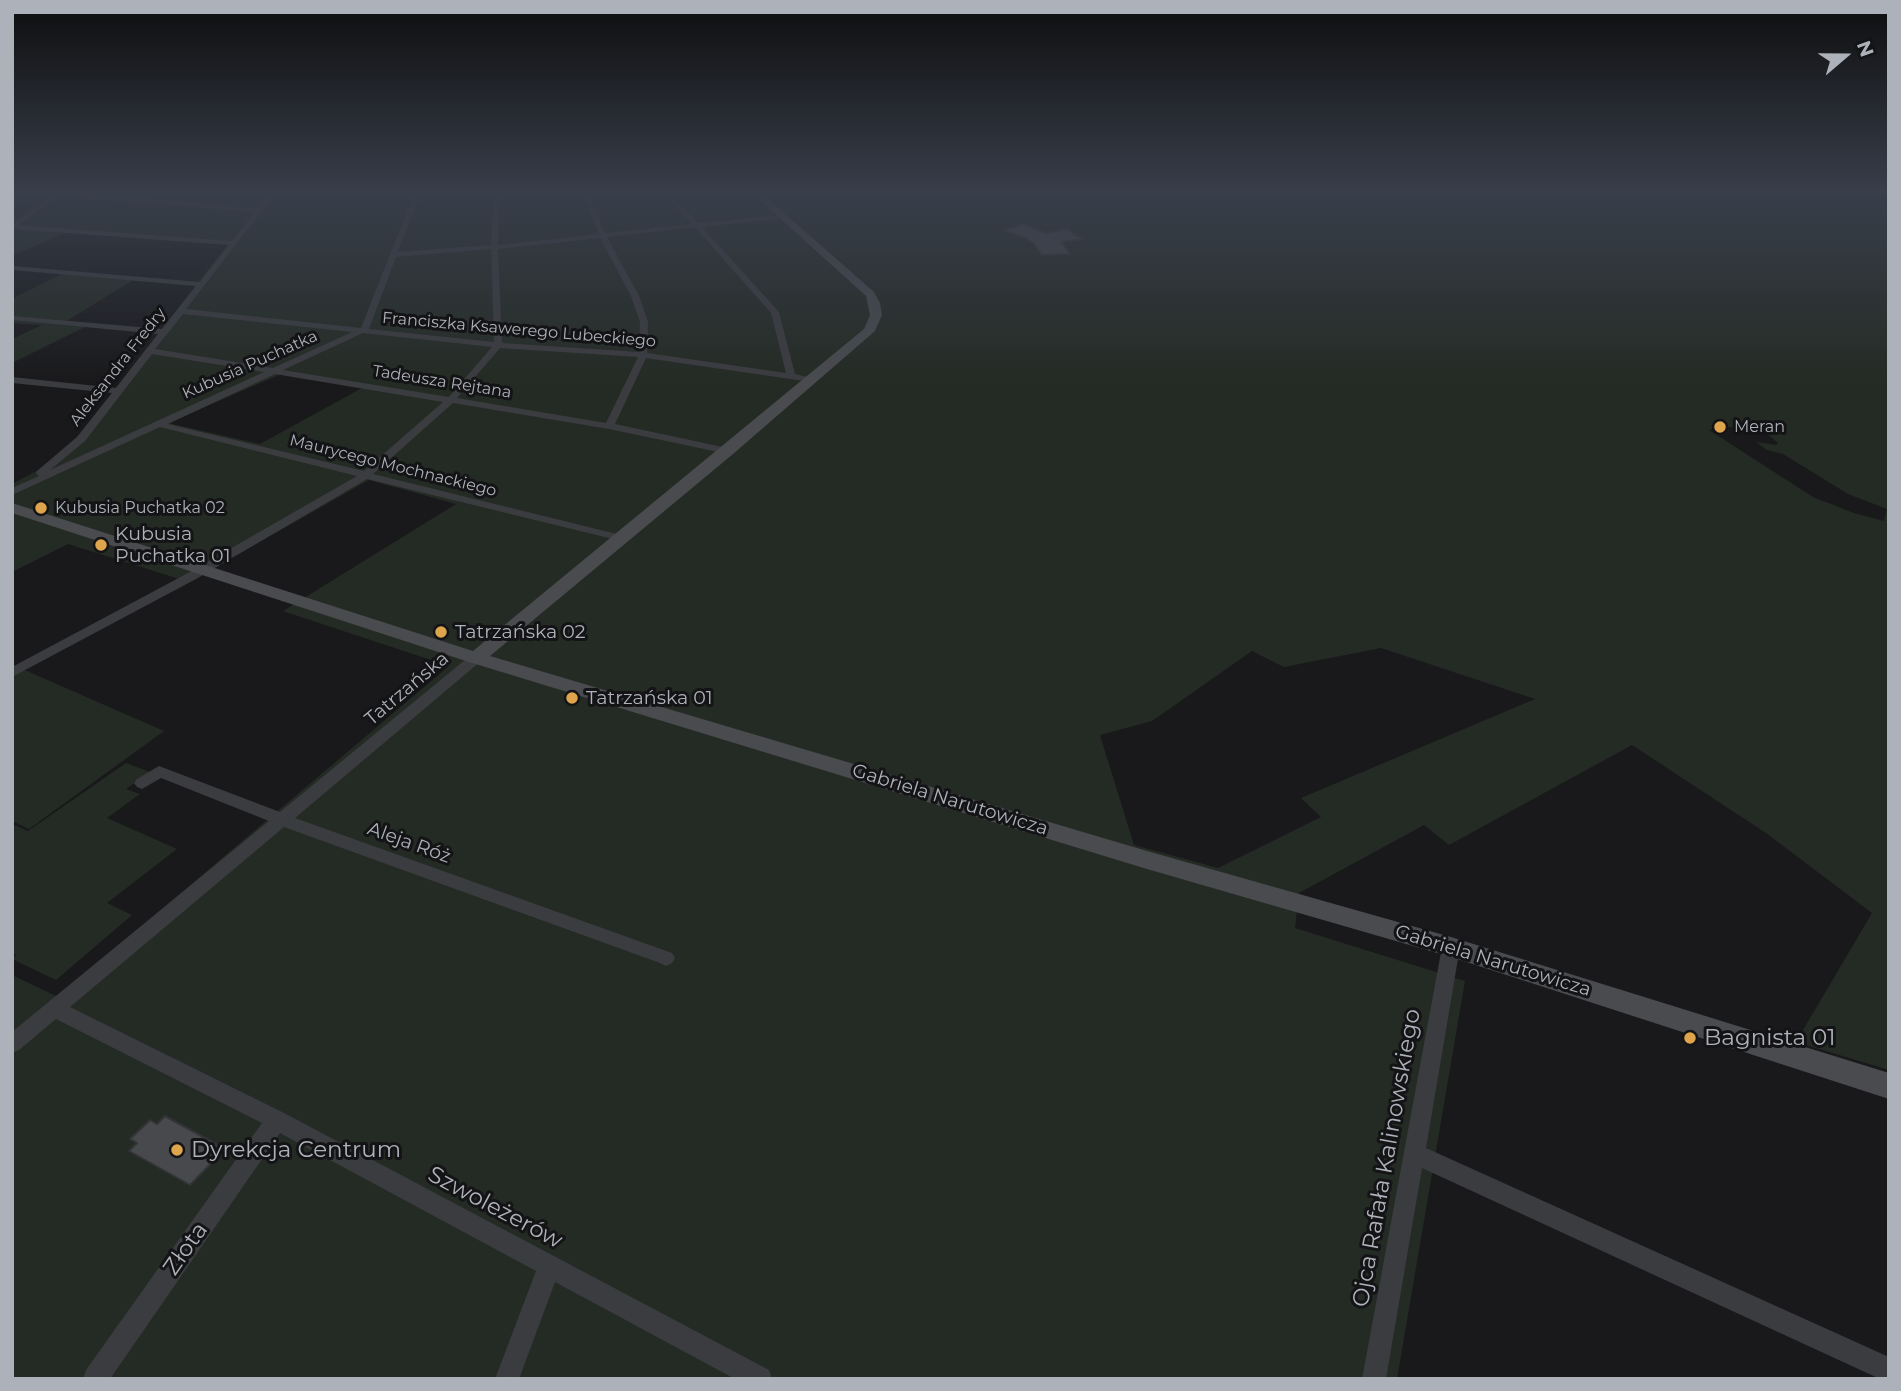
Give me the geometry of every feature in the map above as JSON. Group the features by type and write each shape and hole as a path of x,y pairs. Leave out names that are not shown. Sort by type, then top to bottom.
{"street":[{"name":"Aleksandra Fredry","path":"27,486 81,439 224,256"},
{"path":"365,329 391,256"},
{"path":"12,673 203,570 366,475 452,399 498,345 494,256"},
{"path":"609,426 643,355 644,322 635,296 614,256"},
{"path":"725,256 775,312 791,376"},
{"name":"Tatrzańska","path":"12,1044 728,452 869,331 876,315 875,303 863,285 829,256"},
{"path":"12,268 202,284"},
{"name":"Franciszka Ksawerego Lubeckiego","path":"181,311 498,345 643,355 811,379"},
{"path":"12,318 164,332"},
{"name":"Kubusia Puchatka","path":"12,492 365,329"},
{"name":"Tadeusza Rejtana","path":"150,351 609,426 728,452"},
{"path":"12,380 117,391"},
{"name":"Maurycego Mochnackiego","path":"158,424 621,538"},
{"name":"Gabriela Narutowicza","path":"12,509 476,659 1147,860 1451,947 1889,1086"},
{"name":"Aleja Róż","path":"142,783 159,771 283,820 666,958"},
{"name":"Ojca Rafała Kalinowskiego","path":"1374,1379 1451,947"},
{"name":"Szwoleżerów","path":"54,1009 277,1120 760,1379"},
{"name":"Złota","path":"95,1379 277,1120"},
{"path":"1416,1154 1889,1370"},
{"path":"507,1379 550,1268"}],"shaded area":[{"path":"219,256 1889,256 1889,1070 1796,1042 1872,913 1766,833 1632,745 1449,845 1424,825 1299,893 1295,928 1465,981 1397,1379 12,1379 12,975 58,997 449,666 283,611 456,504 369,480 189,582 68,544 12,572 12,484 44,467 75,440","holes":["281,374 362,388 260,444 168,423","1722,426 1759,431 1770,436 1777,445 1756,442 1767,450 1783,454 1848,494 1887,509 1884,521 1813,497 1709,430","1381,648 1535,699 1301,798 1321,817 1218,868 1134,845 1100,735 1152,721 1252,651 1284,667"]},
{"path":"62,274 133,280 62,324 85,327 12,363 12,339 42,325 12,323 12,299"},
{"path":"12,665 164,731 29,829 12,821"},
{"path":"126,763 150,772 126,789 140,794 107,818 177,849 107,903 132,915 56,980 12,959 16,955 12,953 12,824 28,831"}],"building":[{"name":"Dyrekcja Centrum","path":"165,1116 225,1149 190,1185 129,1151 137,1143 130,1139 150,1120 157,1124"}],"place":[{"name":"Meran","path":"1720,427"},
{"name":"Kubusia Puchatka 02","path":"41,508"},
{"name":"Kubusia Puchatka 01","path":"101,545"},
{"name":"Tatrzańska 02","path":"441,632"},
{"name":"Tatrzańska 01","path":"572,698"},
{"name":"Bagnista 01","path":"1690,1038"},
{"name":"Dyrekcja Centrum","path":"177,1150"}]}
